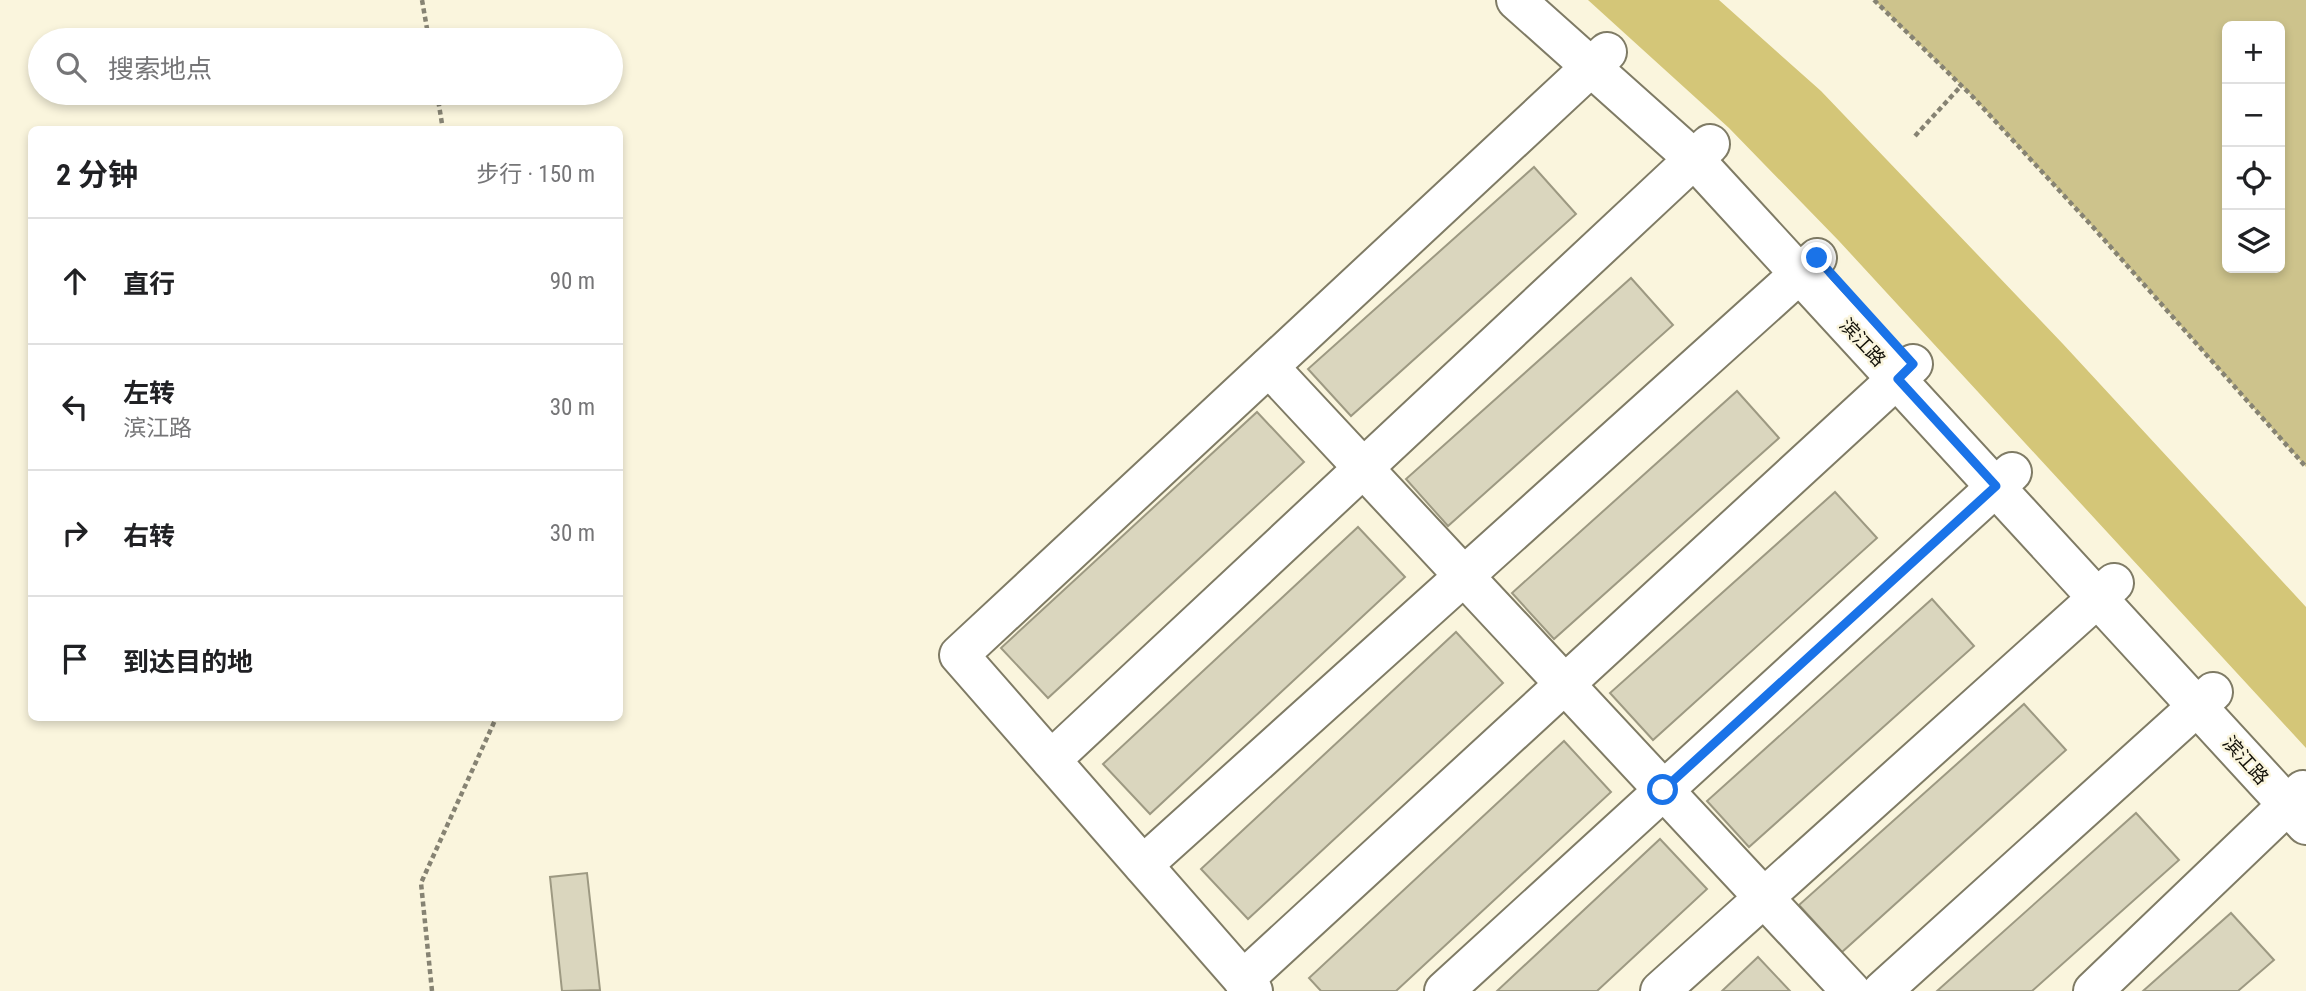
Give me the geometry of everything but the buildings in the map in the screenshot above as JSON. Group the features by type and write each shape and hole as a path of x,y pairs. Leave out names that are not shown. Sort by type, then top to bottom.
{"street":[{"path":"1516,0 1599,59 1702,152 2301,804 2093,991"},
{"path":"1550,0 1599,59"},
{"path":"1599,59 959,655 1248,985 1564,684 1905,371"},
{"path":"1051,760 1702,152"},
{"path":"1143,865 1809,266"},
{"path":"1269,367 1850,991"},
{"path":"1444,991 2004,479"},
{"path":"1660,991 2106,590"},
{"path":"1882,991 2205,699"}],"path":[{"path":"422,0 427,28"},
{"path":"1874,0 1961,86 2092,226 2306,467"},
{"path":"1915,136 1961,86"},
{"path":"439,105 442,126"},
{"path":"432,991 421,883 495,721"}],"shaded area":[{"path":"1588,0 1719,0 1821,91 2063,344 2306,607 2306,748 1839,241 1729,128"},
{"path":"1874,0 2306,0 2306,467 2092,226 1972,96"}],"route":[{"path":"1663,790 1996,486 1898,379 1913,364 1817,258"}]}
